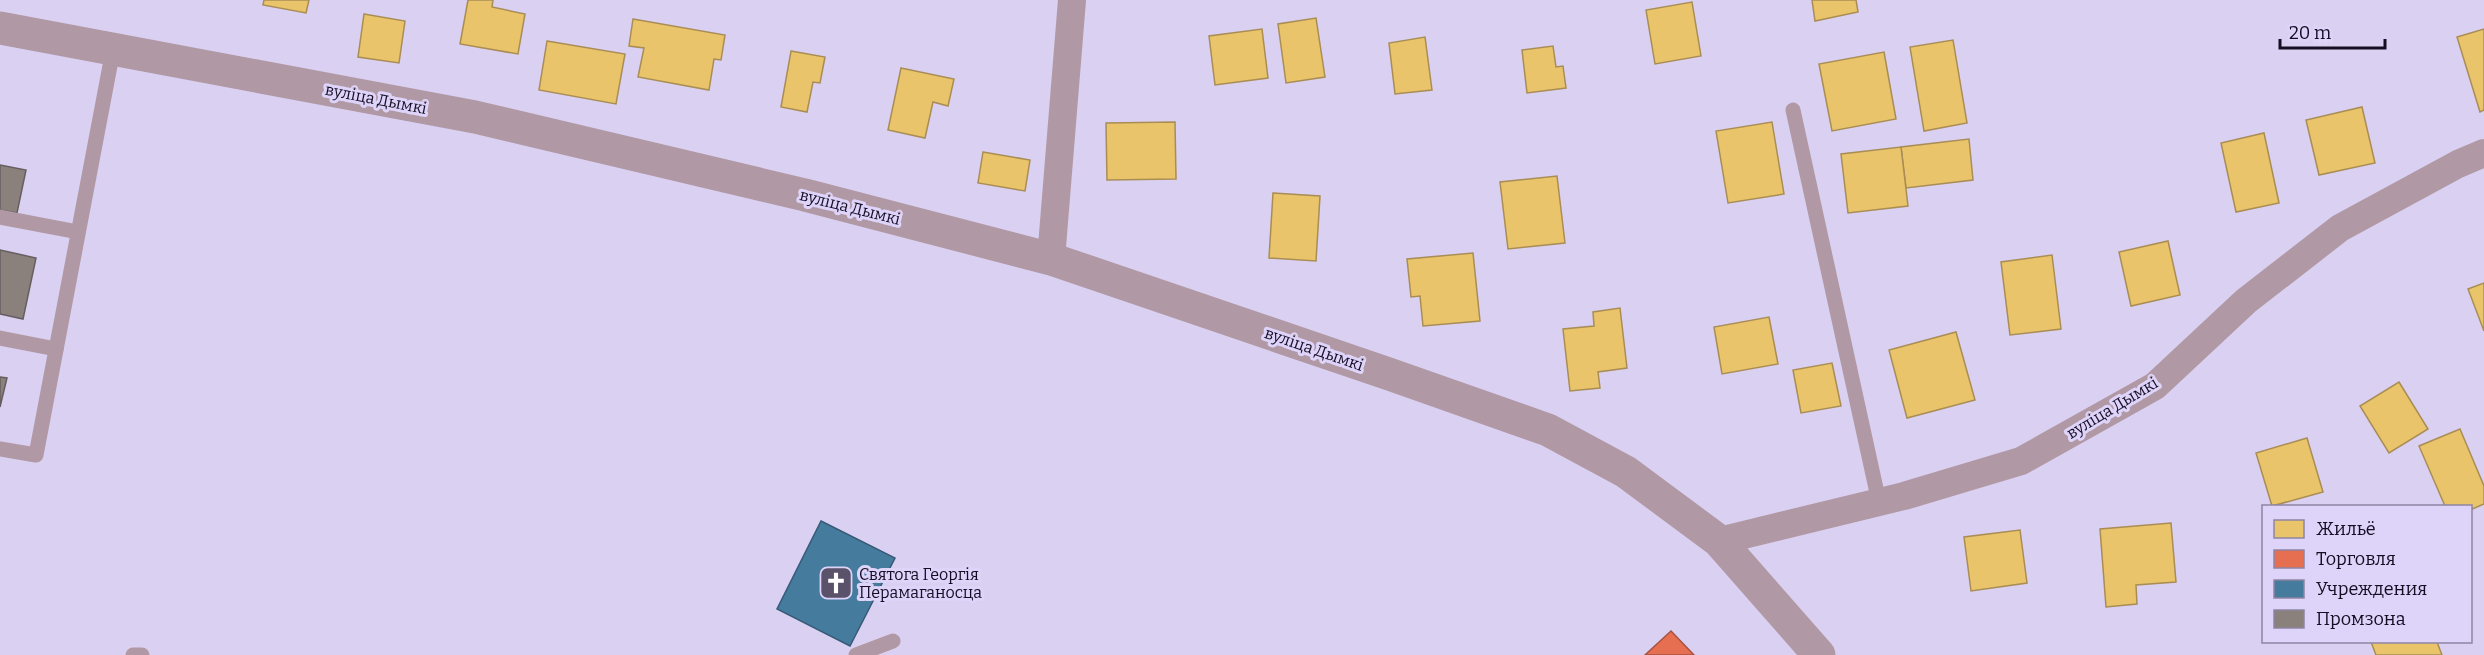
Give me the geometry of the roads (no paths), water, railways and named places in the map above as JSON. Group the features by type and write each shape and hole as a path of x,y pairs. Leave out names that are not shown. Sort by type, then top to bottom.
{"street":[{"path":"1050,259 1072,0"},
{"name":"вуліца Дымкі","path":"0,28 475,117 805,195 1050,259 1548,430 1626,472 1719,541 1819,655"},
{"name":"вуліца Дымкі","path":"1719,541 1879,502 2021,461 2155,386 2246,301 2340,228 2458,164 2484,153"}],"lane":[{"path":"0,449 36,455 113,50"},
{"path":"1793,110 1879,502"},
{"path":"0,217 78,232"},
{"path":"0,338 56,349"},
{"path":"856,655 893,641"},
{"path":"133,655 142,655"}],"place":[{"name":"Святога Георгія Перамаганосца","path":"836,583"}]}
